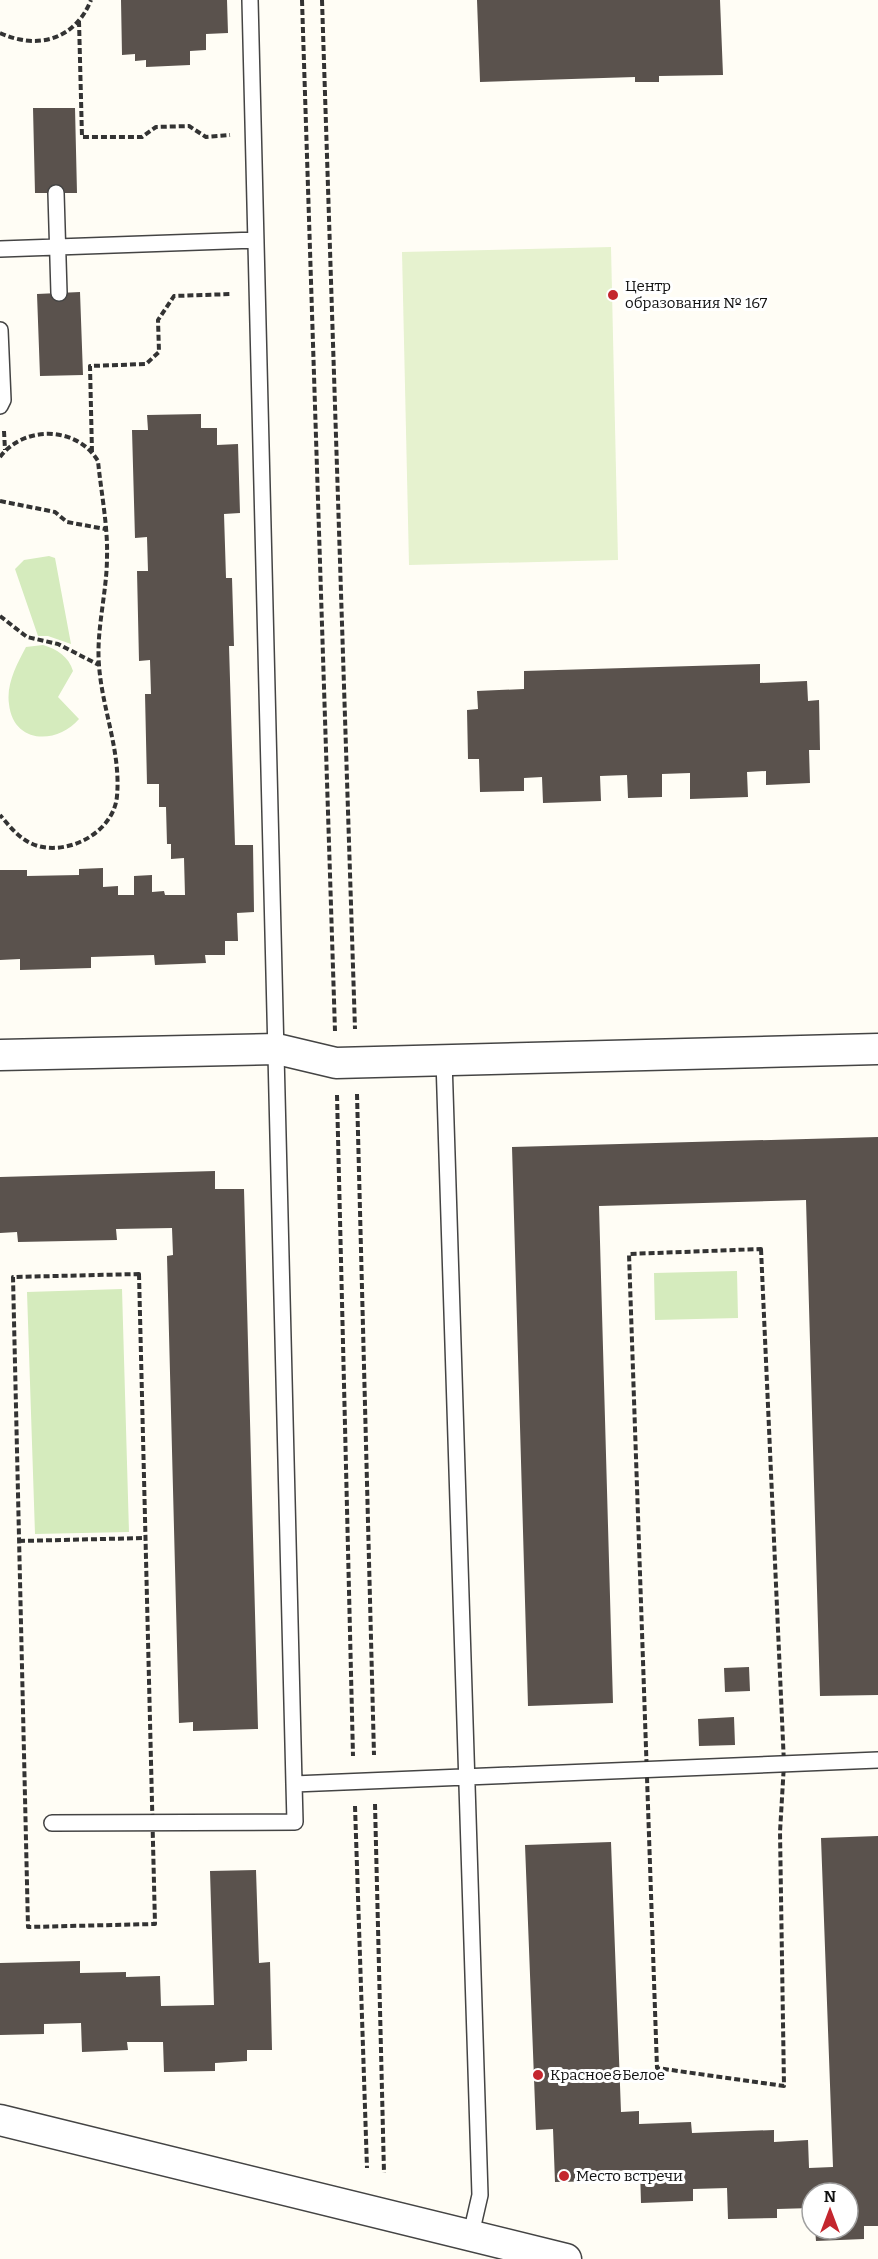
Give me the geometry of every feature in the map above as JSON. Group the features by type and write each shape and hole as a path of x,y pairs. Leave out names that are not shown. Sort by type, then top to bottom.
{"street":[{"path":"0,1055 277,1049 336,1063 878,1049"},
{"path":"0,2121 566,2259"}],"lane":[{"path":"52,1823 295,1822 250,0"},
{"path":"56,193 59,293"},
{"path":"0,249 256,240"},
{"path":"0,330 3,400 0,406"},
{"path":"444,1060 480,2195 471,2234"},
{"path":"294,1784 878,1760"}],"path":[{"path":"0,33 13,39 36,42 66,34 79,21 91,0"},
{"path":"79,21 82,137 142,137 156,127 189,126 206,137 253,134"},
{"path":"92,452 90,366 146,364 159,352 158,320 174,296 257,294"},
{"path":"4,428 5,450"},
{"path":"0,457 5,450 19,440 39,434 56,434 75,440 92,452 98,461 108,555 99,665 117,757 117,798 108,819 95,834 79,843 59,848 38,846 16,835 0,815"},
{"path":"0,501 55,512 67,522 105,529"},
{"path":"0,616 27,638 58,644 99,665"},
{"path":"761,1249 784,1764 780,1832 784,2086 657,2068 647,1770 629,1254 761,1249"},
{"path":"139,1274 146,1538 154,1924 28,1927 13,1277 139,1274"},
{"path":"19,1541 146,1538"}],"green space":[{"path":"611,247 618,560 409,565 402,252"},
{"path":"49,556 55,558 71,644 48,636 38,636 15,569 24,560"},
{"path":"43,645 62,654 71,666 73,671 58,697 79,719 59,733 37,736 19,727 12,717 8,697 13,674 26,647"},
{"path":"737,1271 738,1318 655,1320 654,1273"},
{"path":"122,1289 129,1532 35,1534 27,1292"}],"building":[{"path":"121,0 227,0 228,33 206,34 206,50 190,51 190,65 146,67 146,60 135,61 135,54 122,55"},
{"path":"477,0 720,0 723,75 659,76 659,82 635,82 635,77 480,82"},
{"path":"33,108 75,108 77,193 35,193"},
{"path":"80,292 83,375 40,376 37,294"},
{"path":"201,414 201,428 217,428 217,445 238,444 240,513 224,514 226,578 232,578 234,646 229,646 235,845 253,845 254,912 237,913 238,941 225,941 225,955 205,955 206,963 155,965 154,955 91,957 91,968 20,970 20,959 0,960 0,870 27,870 27,876 79,875 79,869 103,868 103,887 118,886 118,895 134,895 134,876 152,875 152,892 164,891 165,895 185,895 184,858 171,859 171,844 167,844 166,807 159,807 159,784 147,784 145,694 151,694 150,660 139,661 137,571 148,571 147,537 135,538 132,430 148,430 147,415"},
{"path":"760,664 760,683 807,681 808,701 819,700 820,750 809,750 810,783 766,785 766,771 747,772 748,797 690,799 690,773 662,774 662,797 628,798 627,775 600,776 601,801 543,803 542,777 524,778 524,791 480,792 479,759 468,759 467,710 478,709 477,691 524,689 524,671"},
{"path":"878,1137 878,1695 820,1696 806,1200 599,1206 613,1703 528,1706 512,1147"},
{"path":"215,1171 215,1189 244,1189 258,1729 193,1731 193,1722 179,1723 167,1256 173,1255 172,1228 116,1229 117,1240 18,1242 17,1232 0,1233 0,1177"},
{"path":"749,1667 750,1691 725,1692 724,1668"},
{"path":"734,1717 735,1745 699,1746 698,1719"},
{"path":"878,1836 878,2226 864,2226 864,2239 860,2239 860,2181 800,2181 800,2208 777,2209 777,2218 728,2219 727,2188 693,2189 693,2201 641,2203 640,2170 608,2171 608,2181 555,2182 553,2129 536,2130 525,1845 611,1842 621,2112 639,2111 639,2124 691,2122 692,2133 774,2130 774,2142 808,2140 809,2168 833,2167 821,1838"},
{"path":"256,1870 259,1963 270,1962 272,2050 247,2050 247,2061 215,2063 215,2071 164,2072 163,2042 127,2042 128,2050 82,2052 81,2023 44,2024 44,2034 0,2035 0,1963 80,1961 80,1973 126,1972 126,1977 160,1976 161,2006 214,2005 210,1871"}],"place":[{"name":"Центр образования № 167","path":"613,295"},
{"name":"Красное&Белое","path":"538,2075"},
{"name":"Место встречи","path":"564,2176"}]}
